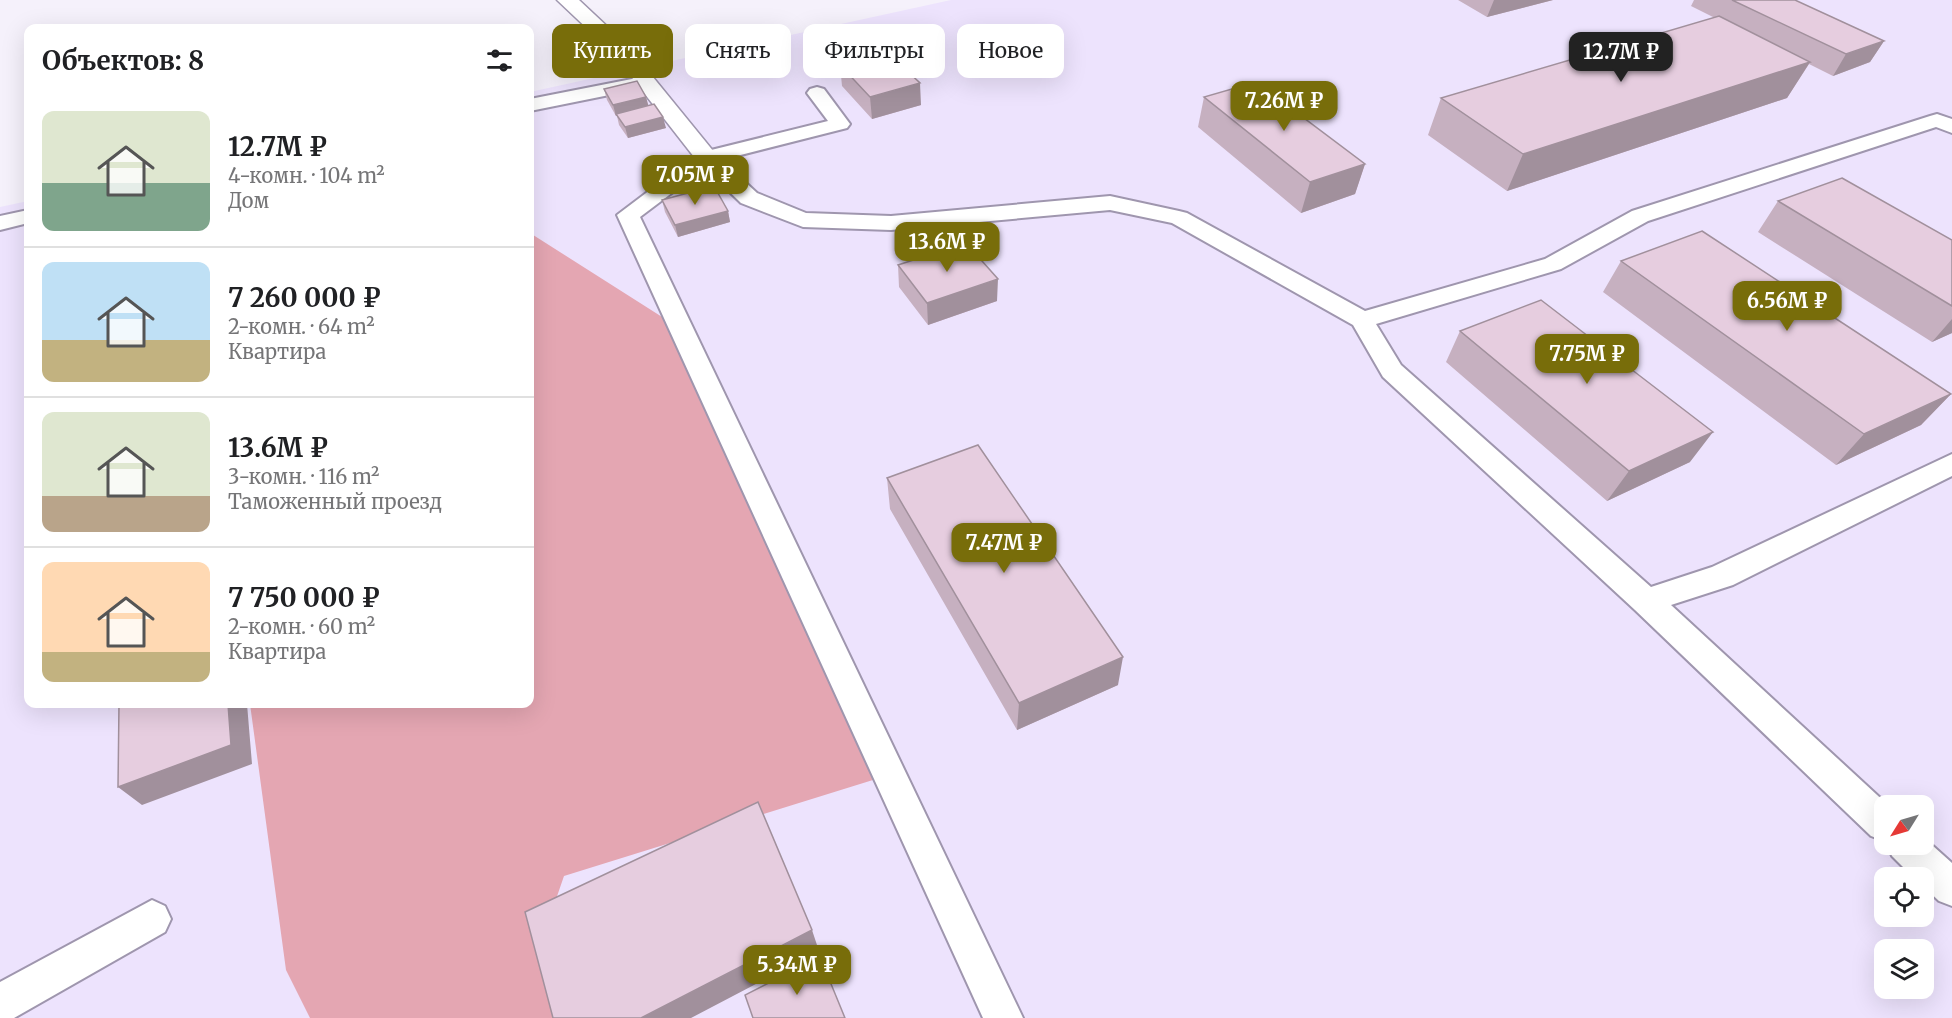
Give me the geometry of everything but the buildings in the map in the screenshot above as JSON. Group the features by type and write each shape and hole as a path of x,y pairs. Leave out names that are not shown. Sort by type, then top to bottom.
{"street":[{"path":"567,0 619,48 706,157"}],"lane":[{"path":"534,104 646,82"},
{"path":"817,93 840,124 706,157 628,215 1003,1018"},
{"path":"1362,320 1553,264 1640,216 1937,120 1952,127"},
{"path":"706,157 748,198 803,220 891,223 1110,203 1179,218 1362,320 1392,371 1646,601 1874,816"},
{"path":"0,223 24,218"},
{"path":"1646,601 1722,576 1952,464"},
{"path":"1917,855 1952,888"},
{"path":"0,1004 152,919"}],"shaded area":[{"path":"951,0 1952,0 1952,1018 0,1018 0,207 24,202 24,708 534,708 534,91 594,78 673,78 673,61 685,58 685,78 791,78 791,35 803,32 803,78 945,78 945,24 841,24"},
{"path":"534,236 681,329 889,775 564,876 544,934 568,1018 310,1018 286,970 251,708 534,708"}]}
